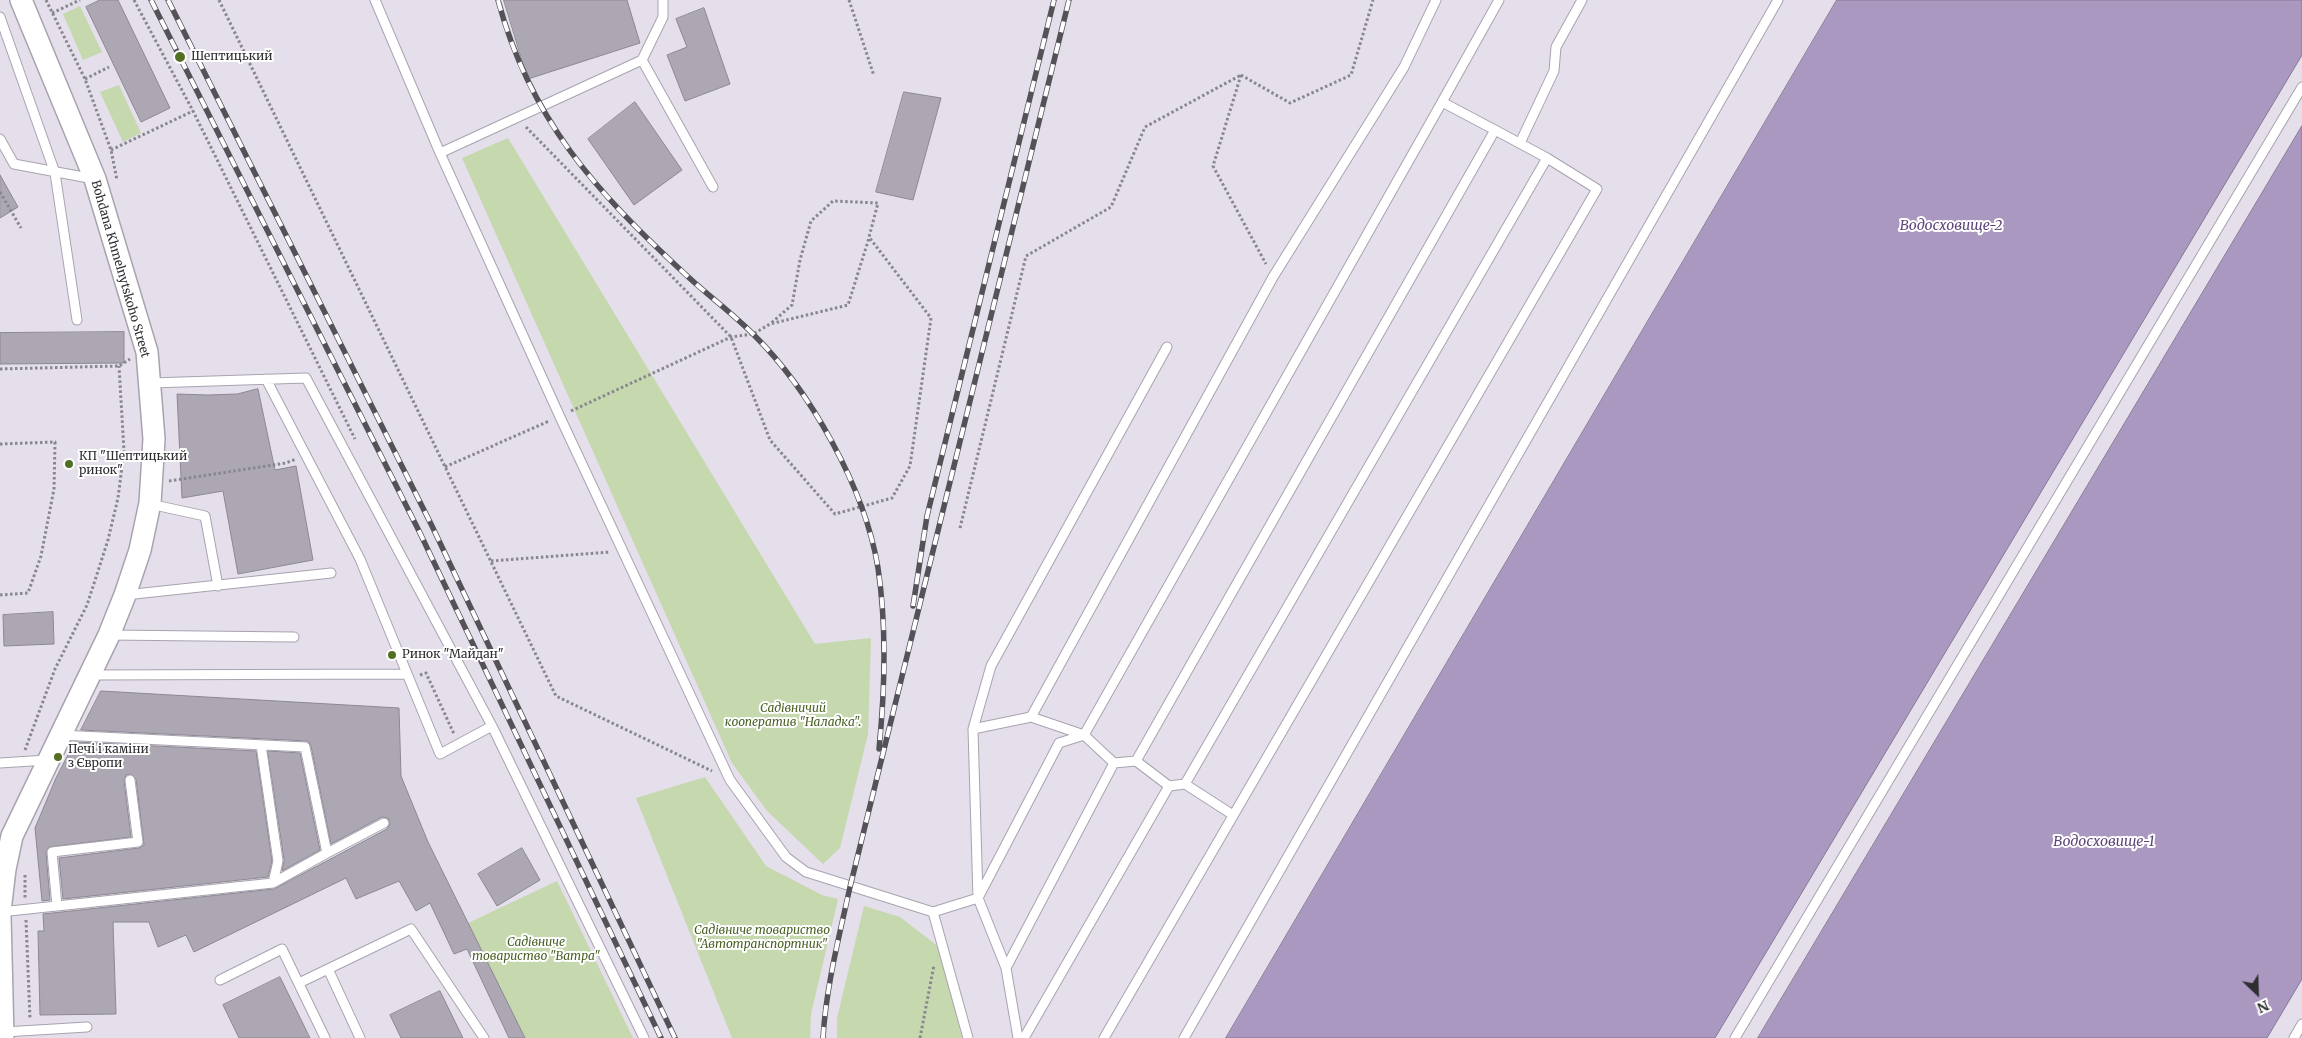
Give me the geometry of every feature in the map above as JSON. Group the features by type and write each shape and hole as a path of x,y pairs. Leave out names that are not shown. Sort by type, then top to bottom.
{"street":[{"name":"Bohdana Khmelnytskoho Street","path":"0,912 10,865 12,836 109,635 158,506 151,383 147,352 94,179 21,0"},
{"path":"0,916 3,1035"}],"lane":[{"path":"375,0 440,153 730,780 786,857 806,872 933,912 978,898 1059,743 1084,735 1499,0"},
{"path":"440,153 642,60 663,17 663,0"},
{"path":"1031,718 1273,277 1404,68 1436,0"},
{"path":"1520,143 1554,71 1556,47 1582,0"},
{"path":"1184,1038 1778,0"},
{"path":"0,17 55,173 77,320"},
{"path":"642,60 713,187"},
{"path":"1735,1038 2302,87"},
{"path":"1104,1038 1597,189 1547,158 1442,102"},
{"path":"1136,761 1495,130"},
{"path":"0,139 14,164 94,179"},
{"path":"1186,784 1547,158"},
{"path":"1018,1038 1006,968 978,898 973,729 991,666 1167,347"},
{"path":"151,383 306,378 492,726 644,1038"},
{"path":"266,379 360,559 440,754 492,726"},
{"path":"158,506 205,516 218,586"},
{"path":"125,596 331,573"},
{"path":"109,635 294,637"},
{"path":"89,674 406,674"},
{"path":"973,729 1031,718 1084,735 1114,764"},
{"path":"60,736 305,747 327,853"},
{"path":"261,745 278,862 273,883"},
{"path":"0,763 48,760"},
{"path":"1114,764 1136,761 1169,786 1186,784 1233,815"},
{"path":"1006,968 1114,764"},
{"path":"57,906 52,852 138,842 130,780"},
{"path":"1024,1038 1169,786"},
{"path":"0,912 273,883 384,823"},
{"path":"933,912 968,1038"},
{"path":"299,983 411,929 484,1038"},
{"path":"220,980 282,949 325,1038"},
{"path":"328,969 360,1038"},
{"path":"2294,1038 2302,1024"},
{"path":"3,1035 31,1030 87,1027"}],"path":[{"path":"46,0 85,79 111,150 118,188"},
{"path":"52,13 80,0"},
{"path":"134,0 193,111 357,442"},
{"path":"219,0 556,696 730,780"},
{"path":"849,0 874,76"},
{"path":"1241,75 1290,102 1351,75 1373,0"},
{"path":"85,79 109,67"},
{"path":"1241,75 1213,166 1273,277"},
{"path":"960,528 1026,256 1111,208 1145,127 1241,75"},
{"path":"111,150 193,111"},
{"path":"516,118 731,337 770,440 835,514 892,498 910,466 930,318 869,237"},
{"path":"0,192 21,228"},
{"path":"445,467 731,337 753,334 770,324 792,305 800,260 811,220 833,201 878,203 848,305 770,324"},
{"path":"0,369 119,366 135,356"},
{"path":"20,762 55,669 86,605 108,540 118,498 124,451 119,366"},
{"path":"0,444 55,442 54,489 41,556 28,593 0,595"},
{"path":"158,506 166,481 286,463 306,455"},
{"path":"490,561 624,551"},
{"path":"10,865 26,910 31,1030"},
{"path":"920,1038 934,962"}],"green space":[{"path":"80,6 102,52 83,60 63,14"},
{"path":"119,85 141,133 123,142 100,92"},
{"name":"Садівничий кооператив \"Наладка\".","path":"508,138 815,644 871,638 868,734 840,848 823,864 767,811 732,763 462,158"},
{"name":"Садівниче товариство \"Автотранспортник\"","path":"705,777 766,866 822,895 838,899 811,1014 810,1038 732,1038 636,798"},
{"name":"Садівниче товариство \"Ватра\"","path":"557,881 633,1038 525,1038 468,923"},
{"name":"Садівниче товариство \"Автотранспортник\"","path":"864,906 900,917 939,947 962,1038 837,1038 837,1018"}],"water":[{"name":"Водосховище-2","path":"1837,0 2302,0 2302,55 1715,1038 1226,1038"},
{"name":"Водосховище-1","path":"2302,126 2302,979 2267,1038 1758,1038"}],"building":[{"path":"100,0 118,0 170,108 141,122 86,7"},
{"path":"504,0 627,0 640,43 528,79"},
{"path":"704,8 730,84 685,101 667,55 687,47 676,19"},
{"path":"904,92 941,98 913,200 876,192"},
{"path":"635,102 682,170 634,205 588,139"},
{"path":"0,175 18,207 0,218"},
{"path":"124,332 124,363 0,364 0,333"},
{"path":"258,389 275,470 296,466 313,560 238,574 223,491 182,498 177,394 237,394"},
{"path":"53,612 54,644 4,646 3,615"},
{"path":"101,691 399,708 401,776 428,842 525,1038 509,1038 467,949 454,954 430,903 416,911 399,881 356,899 346,878 194,952 186,935 158,947 149,922 113,922 116,1014 40,1015 38,931 44,931 43,914 274,889 387,829 390,824 388,818 382,817 331,844 311,746 308,741 81,730"},
{"path":"75,742 256,751 272,861 268,877 63,899 59,858 139,848 144,845 136,779 130,774 126,775 124,781 131,837 49,847 46,853 50,900 42,901 35,828 56,778"},
{"path":"268,751 300,753 320,850 282,871 284,860"},
{"path":"522,848 540,880 497,906 478,874"},
{"path":"280,977 310,1038 239,1038 223,1005"},
{"path":"440,991 463,1038 401,1038 390,1015"}],"railway":[{"path":"151,0 419,531 661,1038"},
{"path":"168,0 432,526 675,1038"},
{"path":"498,0 512,43 528,81 570,151 622,213 692,281 745,326 774,357 795,383 832,442 861,506 878,568 884,636 883,704 879,749"},
{"path":"913,606 927,516 1054,0"},
{"path":"823,1038 830,981 850,887 1069,0"}],"place":[{"name":"Шептицький","path":"180,57"},
{"name":"КП \"Шептицький ринок\"","path":"69,464"},
{"name":"Ринок \"Майдан\"","path":"392,655"},
{"name":"Печі і каміни з Європи","path":"58,757"}]}
